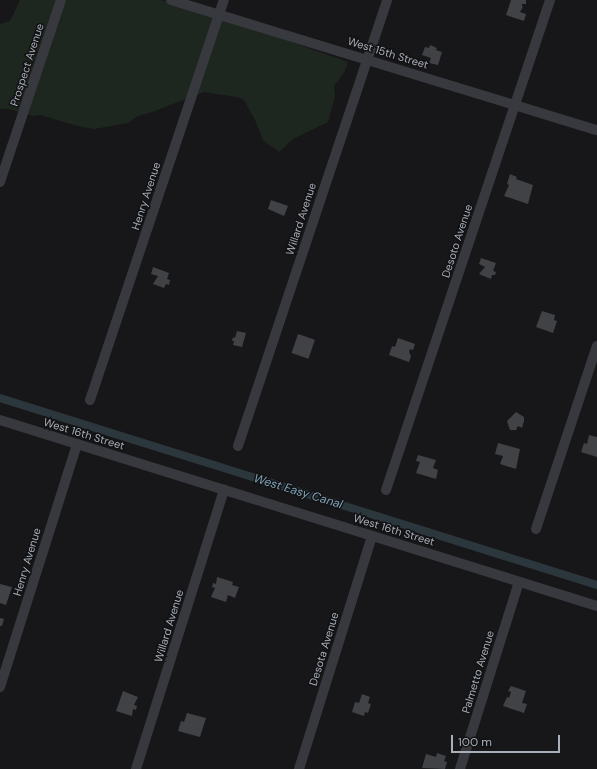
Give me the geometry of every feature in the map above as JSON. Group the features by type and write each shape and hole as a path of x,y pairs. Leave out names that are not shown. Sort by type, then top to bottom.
{"street":[{"name":"Prospect Avenue","path":"0,182 61,0"},
{"name":"West 15th Street","path":"171,0 597,130"},
{"name":"Henry Avenue","path":"90,400 224,0"},
{"name":"Willard Avenue","path":"238,446 387,0"},
{"name":"Desoto Avenue","path":"386,490 550,0"},
{"path":"536,529 597,346"},
{"name":"West 16th Street","path":"0,420 597,606"},
{"name":"Henry Avenue","path":"0,688 77,444"},
{"name":"Willard Avenue","path":"136,769 224,490"},
{"name":"Desota Avenue","path":"299,769 372,536"},
{"name":"Palmetto Avenue","path":"460,769 519,582"}],"shaded area":[{"path":"20,0 161,0 275,32 280,38 348,62 344,73 334,86 335,96 328,122 293,139 279,152 263,140 255,120 244,100 237,97 204,92 138,116 128,123 94,129 77,126 41,115 33,116 9,109 0,109 0,24 10,21"}],"building":[{"path":"511,0 526,0 526,4 522,4 523,7 520,12 526,14 524,21 506,15"},
{"path":"430,45 437,48 436,50 442,52 438,65 429,63 431,58 422,55 425,47 429,48"},
{"path":"510,174 517,177 516,179 533,185 528,204 504,196 509,185 507,184"},
{"path":"271,200 288,206 284,216 268,209"},
{"path":"481,258 496,263 493,271 496,272 495,275 492,275 491,279 479,274 485,267 479,264"},
{"path":"153,267 169,273 167,279 170,280 169,285 166,284 164,288 153,284 158,276 151,274"},
{"path":"542,311 555,315 554,320 557,321 553,333 536,327"},
{"path":"237,331 246,333 242,347 233,345 233,337 235,338"},
{"path":"298,334 315,340 309,359 291,353"},
{"path":"398,338 415,344 413,350 410,349 409,352 411,356 409,362 389,355 392,346 395,347"},
{"path":"516,412 524,417 522,428 518,426 516,430 510,430 507,421"},
{"path":"589,435 597,437 597,457 581,452 584,443 587,444"},
{"path":"498,443 520,449 516,469 500,464 503,456 495,454"},
{"path":"418,455 436,460 433,468 438,470 436,479 416,473 420,462 416,461"},
{"path":"217,577 233,582 232,585 239,587 235,598 228,595 226,602 211,597 215,588 212,587 213,583 216,584"},
{"path":"0,584 12,587 6,605 0,603"},
{"path":"0,618 4,619 2,626 0,626"},
{"path":"511,686 526,691 522,703 527,704 524,713 503,706 507,697 509,698 511,692 508,691"},
{"path":"123,691 138,697 134,705 137,706 136,710 133,709 132,716 116,711"},
{"path":"362,694 370,697 368,703 371,704 368,713 365,712 364,716 352,712 355,702 359,703"},
{"path":"187,713 206,718 200,737 178,731 181,721 184,722"},
{"path":"437,753 446,756 444,761 447,762 445,769 422,768 426,754 436,757"}],"waterway":[{"name":"West Easy Canal","path":"0,398 597,585"}]}
